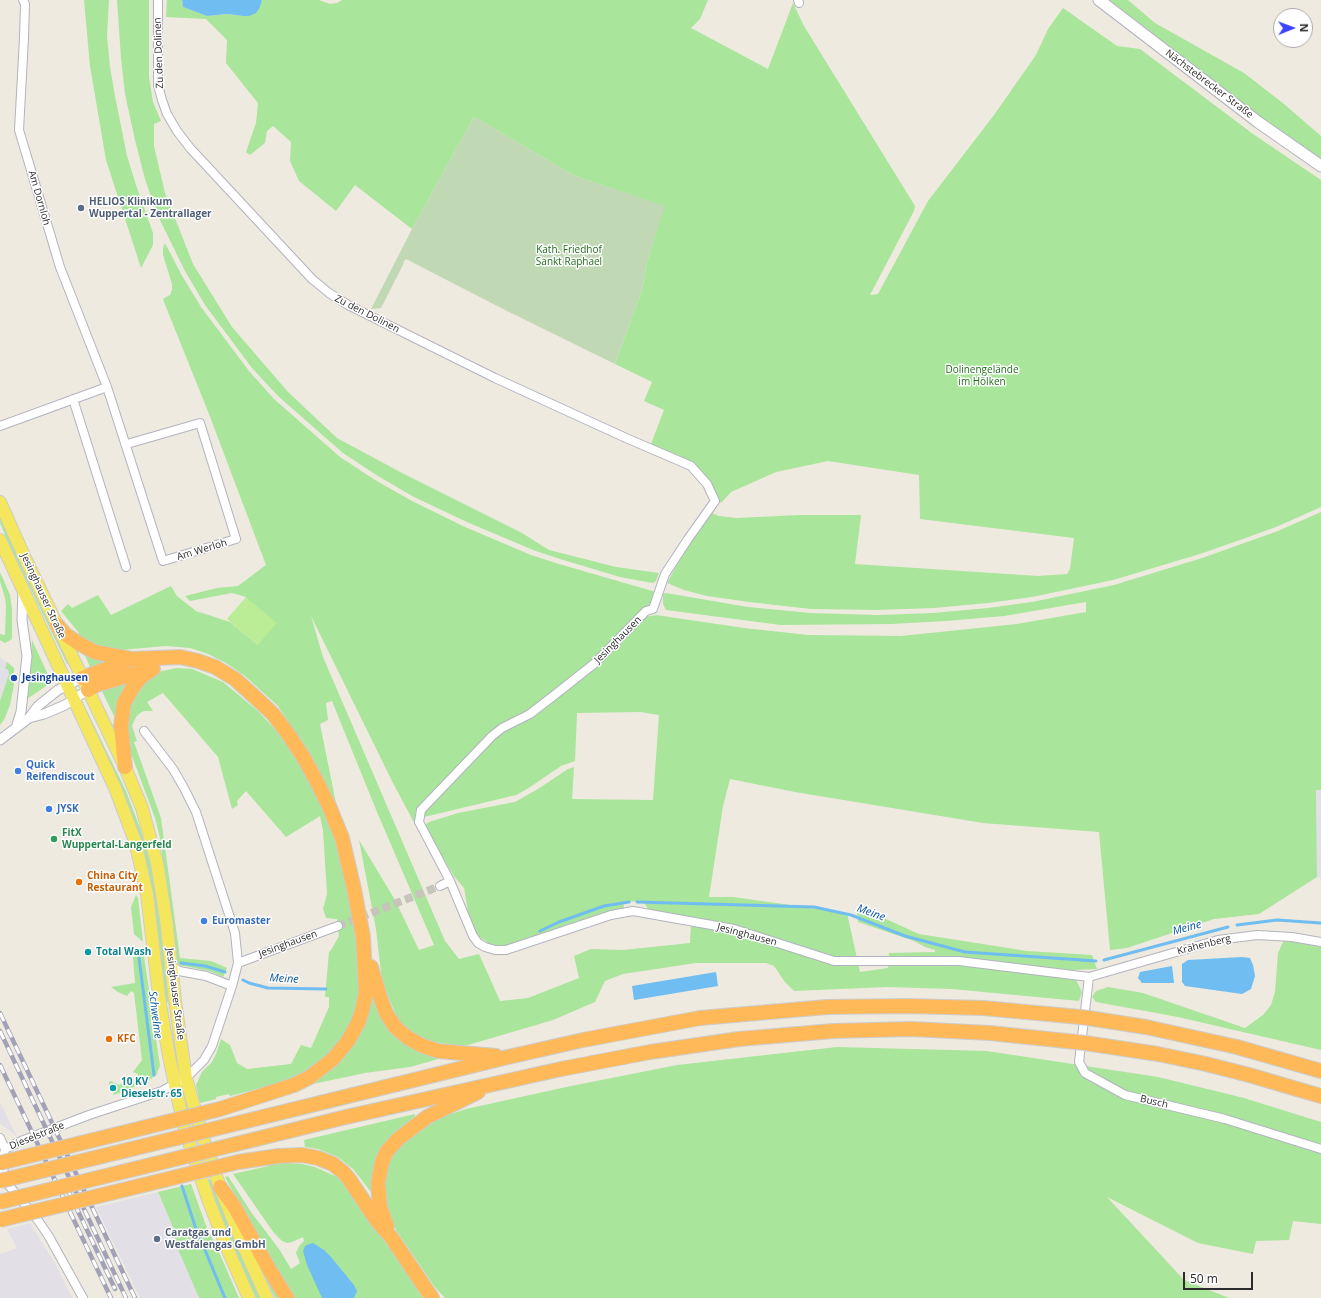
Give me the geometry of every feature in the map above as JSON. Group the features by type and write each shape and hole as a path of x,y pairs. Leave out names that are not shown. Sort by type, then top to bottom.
{"highway":[{"path":"57,625 66,635 95,652 132,659 180,657 215,667 234,679 273,714 304,758 329,806 342,838 363,937 380,997 390,1019 400,1032 418,1044 438,1051 508,1057"},
{"path":"85,684 96,685 153,668 180,657"},
{"path":"85,684 132,659"},
{"path":"125,767 121,726 124,703 133,687 142,676 153,668"},
{"path":"0,1163 220,1109 302,1081 323,1068 343,1048 358,1023 365,997 366,978 363,937"},
{"path":"0,1181 508,1057 597,1037 700,1018 763,1012 828,1007 906,1006 983,1008 1084,1018 1146,1027 1231,1045 1321,1071"},
{"path":"0,1202 498,1082 650,1052 708,1042 770,1035 833,1031 911,1029 990,1033 1081,1042 1158,1054 1206,1064 1321,1096"},
{"path":"391,1237 380,1207 378,1190 380,1169 387,1151 398,1139 427,1117 498,1082"},
{"path":"0,1220 238,1162 278,1156 302,1155 318,1158 333,1164 344,1172 377,1221 391,1237 432,1298"},
{"path":"220,1187 234,1206 287,1298"}],"main road":[{"name":"Nächstebrecker Straße","path":"1099,0 1258,122 1321,166"},
{"name":"Jesinghauser Straße","path":"0,502 125,767 142,808 157,863 166,920 186,1078 202,1135 220,1187 244,1248 267,1298"},
{"name":"Jesinghauser Straße","path":"0,540 115,788 135,842 147,894 160,1004 169,1056 185,1130 204,1188 230,1255 249,1298"}],"street":[{"name":"Am Dornloh","path":"23,0 25,4 25,11 19,130 60,267 107,387"},
{"name":"Zu den Dolinen","path":"158,0 158,85 166,114 190,148 312,279 329,293 348,305 495,378 691,466 707,484 715,501"},
{"path":"0,426 107,387"},
{"name":"Am Werloh","path":"107,387 163,561 236,539 200,423 126,444"},
{"path":"73,399 126,567"},
{"name":"Jesinghausen","path":"715,501 688,538 665,574 653,609 646,611 595,663 552,697 530,714 502,728 492,736 421,810 419,822 450,881 473,936 478,943 495,950 506,950 605,917 633,911 734,929 834,961 958,961 1089,977"},
{"path":"16,728 21,712 27,656 22,620 23,590"},
{"path":"0,740 28,718 38,706 67,685 85,684"},
{"path":"28,718 44,714 65,705 74,699 85,684"},
{"path":"144,731 173,769 196,812 235,933 238,962 232,986 212,1046 204,1060 186,1078"},
{"path":"440,886 450,881"},
{"name":"Jesinghausen","path":"238,962 338,926"},
{"name":"Krähenberg","path":"1089,977 1218,940 1257,935 1292,937 1321,942"},
{"path":"171,966 179,971 206,976 232,986"},
{"name":"Busch","path":"1089,977 1079,1062 1085,1073 1125,1095 1225,1119 1321,1149"},
{"name":"Dieselstraße","path":"83,1298 48,1235 37,1219 6,1182 2,1163 5,1149 21,1141 89,1115 162,1091 186,1078"},
{"path":"0,1138 5,1149"}],"shaded area":[{"path":"0,657 7,662 5,667 9,674 0,701"},
{"path":"1316,790 1321,790 1321,879 1317,877"},
{"path":"0,1102 16,1135 0,1124"},
{"path":"158,1192 175,1232 174,1240 199,1298 140,1298 96,1207"},
{"path":"30,1223 56,1265 72,1298 0,1298 0,1254 17,1248 7,1229"}],"green space":[{"path":"84,0 109,0 107,36 115,96 127,156 153,233 153,245 141,268 106,160 90,66"},
{"path":"117,0 149,0 149,77 153,102 161,121 154,124 154,146 165,193 193,264 232,327 288,392 337,438 402,473 522,533 549,550 616,567 659,573 656,581 653,583 620,577 533,550 467,522 414,497 343,453 278,396 252,368 205,305 185,271 157,214 145,179 125,94"},
{"name":"Dolinengelände im Hölken","path":"167,0 182,0 183,7 207,16 227,14 243,16 260,7 262,0 319,0 330,4 337,3 342,0 708,0 700,19 691,28 768,69 793,3 804,26 915,206 914,211 870,295 878,294 928,201 994,115 1036,55 1048,29 1063,8 1117,46 1140,49 1253,134 1321,180 1321,507 1276,527 1240,540 1200,554 1113,580 1032,597 988,603 933,608 878,610 811,609 707,596 684,590 667,583 694,533 712,513 719,516 737,518 799,515 861,515 855,564 1038,576 1067,574 1070,569 1074,538 920,519 919,475 828,461 776,472 731,492 721,503 693,464 680,456 651,444 664,410 644,401 652,382 615,364 642,290 647,262 664,206 575,176 474,117 412,229 355,185 336,211 299,181 290,161 291,142 273,126 267,131 265,143 250,155 246,152 256,123 258,103 226,63 227,40 206,19 166,17"},
{"path":"1109,0 1128,0 1155,23 1244,73 1284,104 1321,136 1321,160 1265,121"},
{"name":"Kath. Friedhof Sankt Raphael","path":"474,117 575,176 665,206 647,262 642,290 615,364 406,259 403,262 404,263 381,308 371,309 412,229"},
{"path":"165,243 181,274 201,307 249,371 274,399 340,457 375,480 412,501 465,527 531,555 656,592 654,600 597,657 528,711 490,733 478,744 416,810 415,815 419,832 393,783 311,616 323,657 445,941 459,959 479,954 500,1001 528,998 579,978 574,956 591,949 623,950 690,943 691,923 650,912 643,901 623,902 624,908 566,925 512,946 490,944 479,937 473,927 469,917 464,888 454,876 427,832 425,825 429,822 458,813 515,802 568,769 574,767 572,799 653,800 659,715 640,712 577,713 575,761 561,766 516,795 424,817 424,813 428,806 500,733 528,719 645,617 656,615 744,628 808,635 901,636 1017,624 1086,612 1086,602 1004,616 946,621 891,624 781,625 666,610 663,604 663,594 666,593 748,607 810,613 878,615 933,613 988,608 1032,602 1114,585 1202,558 1278,531 1321,512 1321,790 1316,790 1317,877 1259,914 1214,919 1127,948 1110,950 1099,832 983,823 795,792 730,779 723,806 709,897 733,897 847,913 860,972 888,968 889,953 935,952 935,950 914,941 858,922 857,911 866,910 919,934 1027,951 1092,955 1097,969 1071,970 1082,992 1079,1001 952,989 887,987 794,991 785,982 774,966 766,963 696,963 623,974 605,981 595,1002 553,1020 468,1045 455,1046 430,1041 407,1030 398,1020 382,981 376,929 359,840 395,900 419,950 434,945 377,812 332,701 326,703 328,720 320,724 337,808 315,765 278,706 245,676 226,663 208,654 190,648 166,646 109,651 78,636 79,633 61,611 68,604 72,608 98,595 111,615 171,586 177,596 196,611 230,622 258,645 246,597 232,593 190,601 185,596 217,588 238,586 266,565 209,414 163,299 170,295 172,290 172,284 163,255"},
{"path":"0,515 11,542 69,663 67,664 8,542 0,523"},
{"path":"0,572 10,595 12,609 12,639 5,643 0,640 0,634 5,635 6,605 0,581"},
{"path":"246,597 277,623 258,645 227,619"},
{"path":"32,640 51,681 27,699"},
{"path":"84,653 107,660 107,662 90,667"},
{"path":"7,662 14,668 14,684 10,705 4,720 0,725 0,701 9,674 8,670 5,668"},
{"path":"177,668 192,669 223,682 258,711 284,739 317,793 339,850 360,954 362,983 358,1004 350,1025 333,1051 299,1078 230,1096 229,1094 216,1097 216,1099 200,1103 196,1085 202,1072 212,1062 221,1039 230,1045 237,1063 247,1069 291,1064 301,1045 311,1048 329,1007 329,997 325,997 329,952 339,936 337,919 326,918 323,909 327,894 323,830 320,816 286,837 246,791 237,801 238,805 232,809 218,757 163,693 147,702 153,711 144,711 140,713 136,717 132,726 137,741 134,742 161,818 180,958 211,961 227,968 223,977 209,971 179,965 176,960 161,842 155,818 129,748 127,712 136,691 150,677 162,671"},
{"path":"130,681 115,718 101,689"},
{"path":"84,708 86,709 126,791 149,856 159,903 170,1005 165,998 149,877 144,854 128,805"},
{"path":"136,895 138,898 143,942 134,934 131,907"},
{"path":"1284,940 1321,947 1321,1050 1178,1017 1096,1002 1092,997 1096,991 1108,987 1143,993 1245,1028 1263,1015 1271,1005 1275,992 1278,953"},
{"path":"144,956 160,1066 156,1075 148,1081 114,1095 109,1082 111,1081 119,1085 137,1078 138,1074 133,1072 142,1060 134,993 131,991 127,996 111,987 135,983 133,957"},
{"path":"370,987 398,1038 407,1046 415,1050 442,1058 410,1067 365,1073 308,1085 327,1072"},
{"path":"837,1047 987,1051 1158,1077 1244,1098 1321,1122 1321,1224 1293,1221 1289,1240 1256,1241 1253,1254 1198,1243 1107,1197 1184,1280 1229,1298 445,1298 434,1286 396,1230 389,1214 384,1187 386,1170 392,1155 398,1146 420,1128 436,1119 466,1109 677,1065"},
{"path":"415,1114 415,1116 394,1134 374,1172 371,1192 353,1169 338,1157 318,1149 305,1147 304,1140"},
{"path":"269,1164 302,1164 315,1167 339,1178 349,1187 371,1222 424,1298 295,1298 266,1252 225,1177 228,1176 251,1212 279,1249 291,1269 300,1263 296,1253 299,1246 304,1241 303,1237 287,1243 282,1241 274,1233 233,1174 269,1166"},
{"path":"208,1180 212,1180 228,1223 260,1298 256,1298 230,1240"},
{"path":"191,1184 208,1231 215,1243 239,1298 199,1298 174,1240 175,1232 158,1192"},
{"path":"251,1249 282,1298 275,1298"}],"water":[{"path":"182,0 262,0 256,13 249,16 227,14 207,16 183,7"},
{"path":"1242,957 1250,958 1255,976 1251,989 1242,994 1185,986 1182,982 1182,964 1188,960"},
{"path":"1172,966 1174,983 1142,983 1138,978 1140,972"},
{"path":"716,972 718,986 634,1000 632,986"},
{"path":"313,1243 324,1250 331,1257 354,1285 357,1291 354,1298 322,1298 307,1265 303,1251 305,1246"}],"waterway":[{"name":"Meine","path":"540,931 559,922 604,906 629,902"},
{"name":"Meine","path":"637,902 814,907 851,915 905,936 965,952 1096,961"},
{"name":"Meine","path":"1237,925 1277,920 1321,923"},
{"name":"Meine","path":"1104,960 1228,927"},
{"name":"Schwelme","path":"139,958 154,1075"},
{"name":"Meine","path":"181,963 205,966 225,972"},
{"name":"Meine","path":"243,980 268,988 326,989"},
{"name":"Schwelme","path":"182,1186 195,1226 225,1298"}],"tunnel":[{"path":"338,926 440,886"}],"railway":[{"path":"0,1013 135,1298"},
{"path":"0,1031 126,1298"},
{"path":"0,1065 111,1298"},
{"path":"67,1188 115,1289"}],"place":[{"name":"HELIOS Klinikum Wuppertal - Zentrallager","path":"81,208"},
{"name":"Jesinghausen","path":"14,678"},
{"name":"Quick Reifendiscout","path":"18,771"},
{"name":"JYSK","path":"49,809"},
{"name":"FitX Wuppertal-Langerfeld","path":"54,839"},
{"name":"China City Restaurant","path":"79,882"},
{"name":"Euromaster","path":"204,921"},
{"name":"Total Wash","path":"88,952"},
{"name":"KFC","path":"109,1039"},
{"name":"10 KV Dieselstr. 65","path":"113,1088"},
{"name":"Caratgas und Westfalengas GmbH","path":"157,1239"}]}
